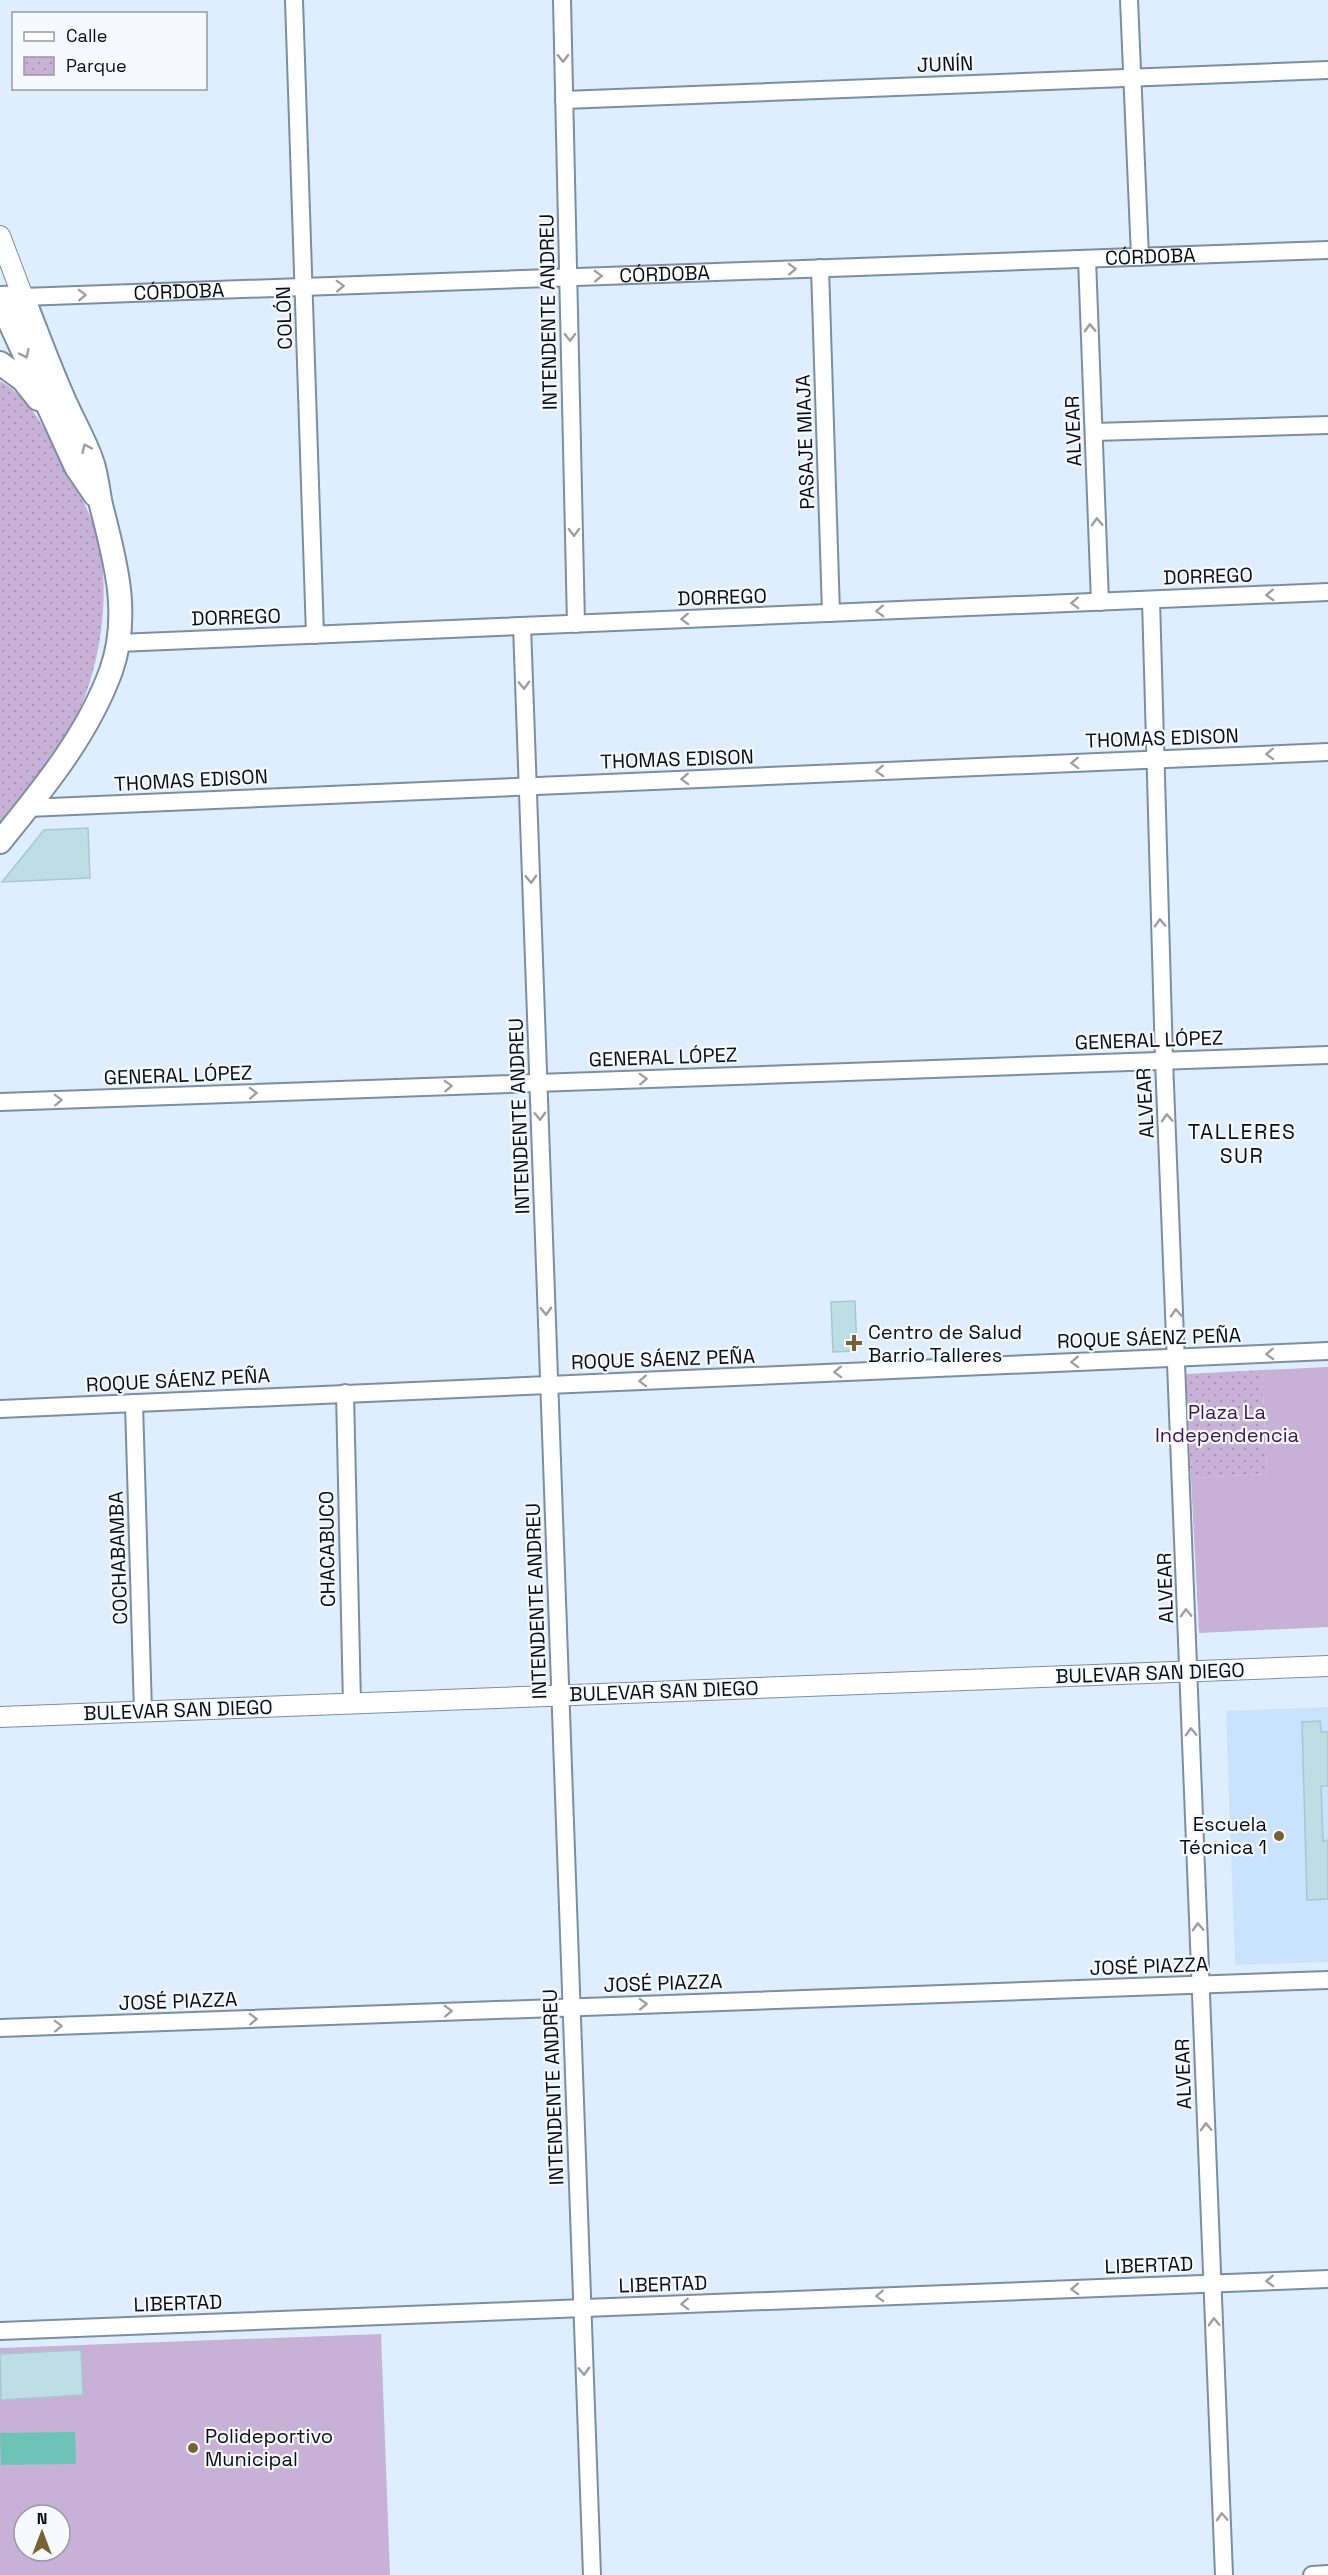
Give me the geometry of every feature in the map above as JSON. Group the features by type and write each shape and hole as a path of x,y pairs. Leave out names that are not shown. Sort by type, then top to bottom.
{"main road":[{"name":"CÓRDOBA","path":"0,300 23,297"},
{"path":"0,842 72,747 111,670 118,643 120,601 116,557 101,504 93,462 62,395 23,297"},
{"path":"0,300 76,467 101,504"},
{"path":"0,363 23,380 56,421"}],"street":[{"name":"COLÓN","path":"294,0 315,635"},
{"name":"INTENDENTE ANDREU","path":"562,0 576,624"},
{"path":"1129,0 1140,256"},
{"name":"JUNÍN","path":"564,99 1328,69"},
{"path":"0,236 23,297"},
{"name":"CÓRDOBA","path":"23,297 1328,250"},
{"name":"ALVEAR","path":"1088,259 1100,602"},
{"name":"PASAJE MIAJA","path":"820,268 831,613"},
{"path":"1094,432 1328,425"},
{"name":"DORREGO","path":"118,643 1328,592"},
{"name":"ALVEAR","path":"1151,600 1164,1060 1178,1358 1188,1671 1224,2575"},
{"name":"INTENDENTE ANDREU","path":"522,626 592,2575"},
{"name":"THOMAS EDISON","path":"27,808 1328,752"},
{"name":"GENERAL LÓPEZ","path":"0,1102 1328,1054"},
{"name":"ROQUE SÁENZ PEÑA","path":"0,1409 1328,1352"},
{"name":"CHACABUCO","path":"345,1393 352,1704"},
{"name":"COCHABAMBA","path":"134,1402 143,1712"},
{"name":"BULEVAR SAN DIEGO","path":"0,1717 1328,1666"},
{"name":"JOSÉ PIAZZA","path":"0,2028 1328,1980"},
{"name":"LIBERTAD","path":"0,2331 582,2310 1328,2278"},
{"path":"1312,2575 1328,2574"}],"shaded area":[{"name":"Escuela Técnica 1","path":"1328,1707 1328,1962 1235,1965 1226,1711"},
{"path":"75,2432 76,2464 1,2465 0,2433"}],"green space":[{"path":"0,381 21,397 38,419 80,494 98,541 104,587 96,661 81,707 55,752 0,822"},
{"path":"1328,1367 1328,1627 1199,1633 1191,1478 1267,1474 1262,1370"},
{"name":"Plaza La Independencia","path":"1262,1370 1267,1474 1191,1478 1186,1374"},
{"name":"Polideportivo Municipal","path":"381,2334 390,2575 0,2575 0,2348"}],"building":[{"path":"88,828 90,878 2,882 44,830"},
{"path":"855,1301 857,1351 833,1352 831,1302"},
{"path":"1320,1721 1321,1732 1328,1732 1328,1786 1321,1786 1323,1841 1328,1840 1328,1899 1307,1900 1302,1722"},
{"path":"81,2350 83,2395 1,2400 0,2354"}],"place":[{"name":"Centro de Salud Barrio Talleres","path":"854,1343"},
{"name":"Escuela Técnica 1","path":"1279,1836"},
{"name":"Polideportivo Municipal","path":"193,2448"}],"district":[{"name":"TALLERES SUR","path":"1242,1143"}]}
